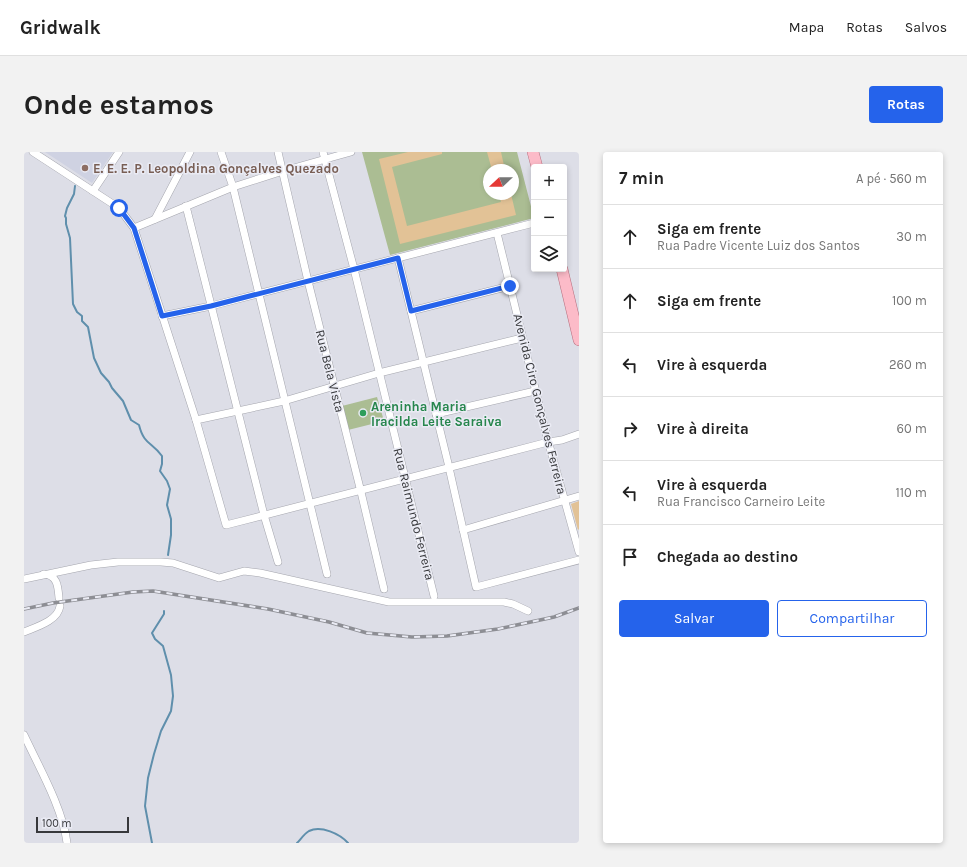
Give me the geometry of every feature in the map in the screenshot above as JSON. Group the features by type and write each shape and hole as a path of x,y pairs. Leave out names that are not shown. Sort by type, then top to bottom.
{"main road":[{"path":"533,152 536,164"},
{"path":"563,272 579,340"}],"street":[{"path":"34,152 119,208 134,228 196,420 226,525 548,442 562,440 579,434"},
{"path":"93,191 119,152"},
{"path":"155,219 190,152"},
{"path":"221,152 233,187 327,574"},
{"name":"Rua Bela Vista","path":"278,152 308,281 384,589"},
{"path":"134,228 233,187 324,156 351,152"},
{"name":"Rua Raimundo Ferreira","path":"324,156 354,269 434,596"},
{"path":"186,206 264,515 278,562"},
{"path":"162,316 211,306 531,224"},
{"name":"Avenida Ciro Gonçalves Ferreira","path":"497,232 548,442 579,552"},
{"path":"398,258 424,362 476,588 579,560"},
{"path":"411,311 510,286"},
{"path":"196,420 284,401 379,373 522,338"},
{"path":"436,414 535,390"},
{"path":"463,530 579,496"},
{"path":"24,579 99,564 161,562 173,563 219,578 244,571 260,573 389,602 504,602 513,604 528,611"},
{"path":"24,632 52,618 58,613 59,602 57,584 54,578 47,574 39,575"},
{"path":"24,735 64,823 67,843"}],"shaded area":[{"name":"E. E. E. P. Leopoldina Gonçalves Quezado","path":"45,152 113,152 92,183"}],"green space":[{"path":"362,152 517,152 531,206 531,219 390,255"},
{"name":"Areninha Maria Iracilda Leite Saraiva","path":"377,397 384,421 348,430 342,406"}],"building":[{"path":"408,152 442,152 442,154 392,167 407,226 501,202 500,200 512,200 516,215 400,244 379,159"},
{"path":"487,152 501,152 504,164 490,164"},
{"path":"579,501 579,529 578,530 571,504"}],"waterway":[{"path":"75,186 74,194 65,216 70,238 73,304 77,312 82,316 82,321 88,327 94,358 101,373 123,401 131,420 139,425 143,436 162,456 160,471 167,481 170,489 167,505 171,519 171,535 168,555"},
{"path":"152,843 145,806 148,778 161,731 171,711 173,696 171,675 163,646 155,639 152,633 164,614 164,611"},
{"path":"297,843 304,835 314,829 330,831 340,836 348,843"}],"railway":[{"path":"24,609 53,603 133,592 153,591 268,609 329,622 367,633 412,637 447,636 498,629 554,617 579,608"}],"place":[{"name":"E. E. E. P. Leopoldina Gonçalves Quezado","path":"85,168"},
{"name":"Areninha Maria Iracilda Leite Saraiva","path":"363,413"}],"route":[{"path":"119,208 134,228 162,316 211,306 398,258 411,311 510,286"}]}
